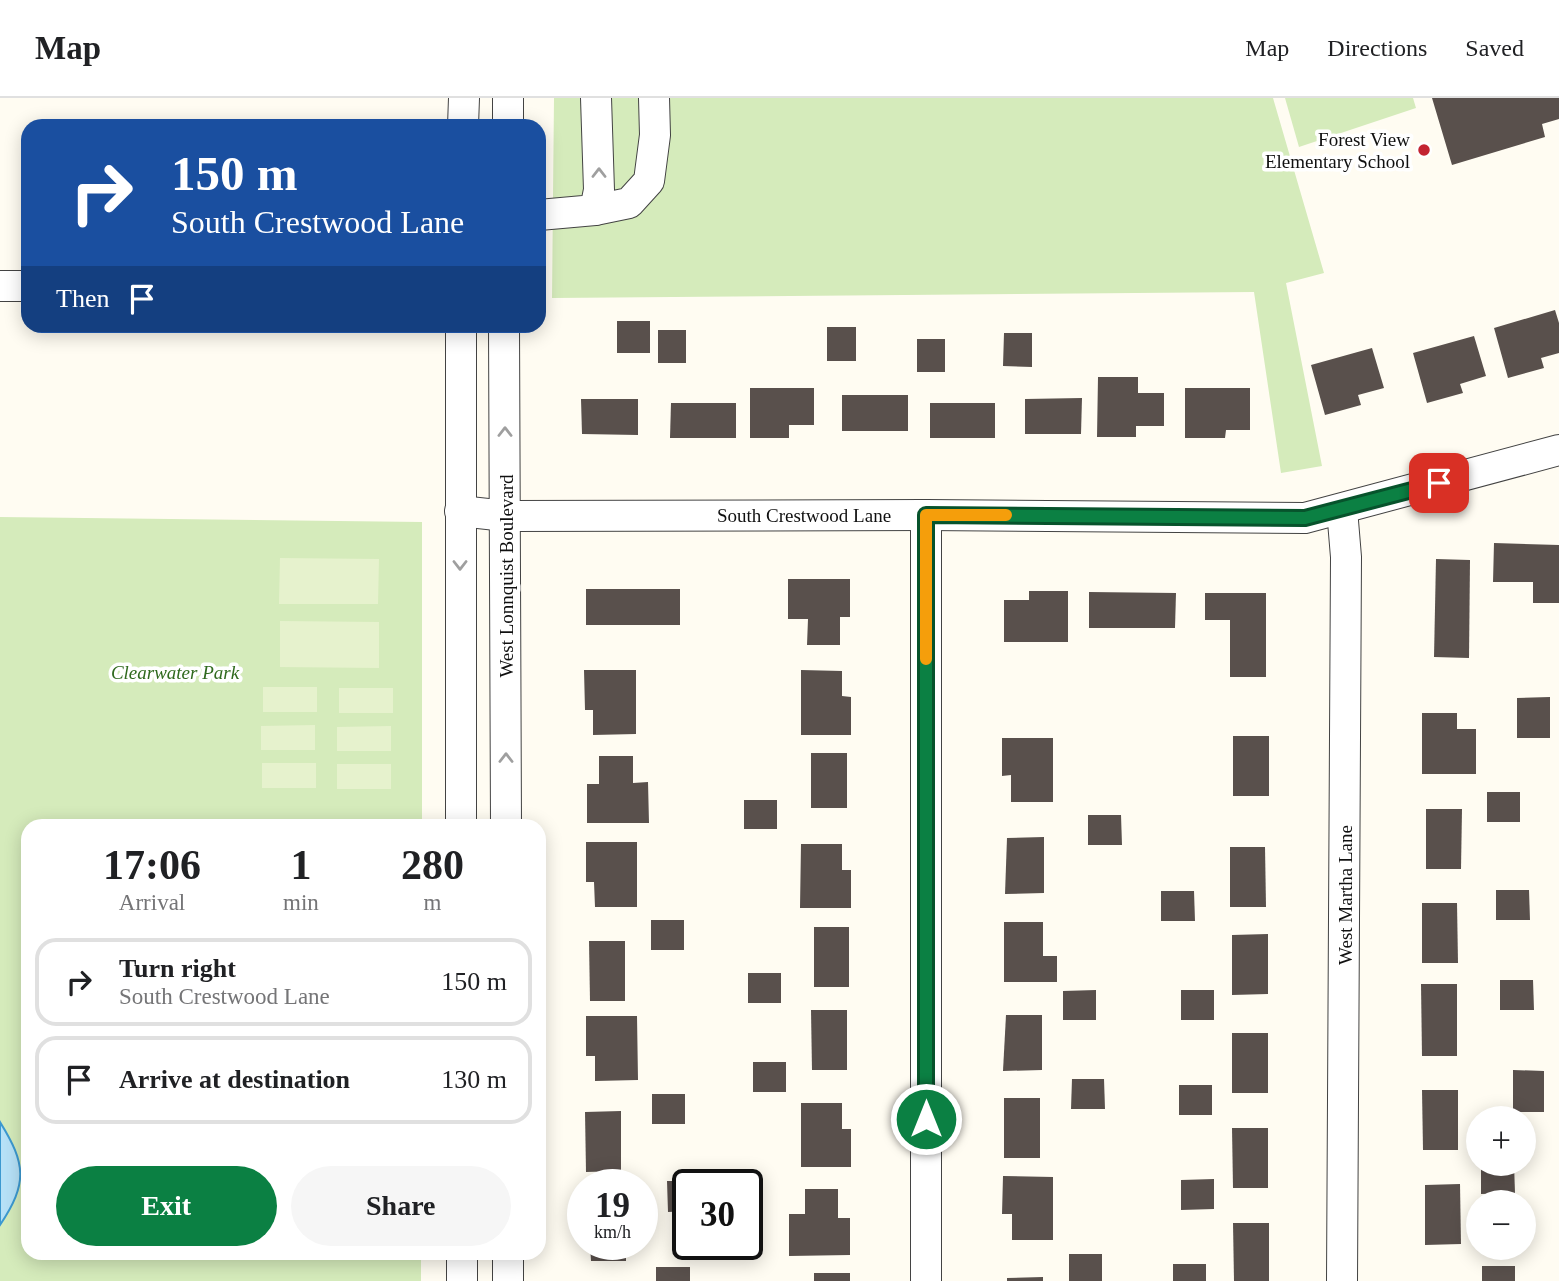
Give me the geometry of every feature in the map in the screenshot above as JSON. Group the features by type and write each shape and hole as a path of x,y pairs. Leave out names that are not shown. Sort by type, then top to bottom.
{"street":[{"path":"463,119 464,98"},
{"path":"508,98 508,119"},
{"path":"595,210 599,190 596,98"},
{"path":"546,214 595,210 629,203 649,181 655,135 654,98"},
{"path":"0,286 21,286"},
{"path":"461,333 461,819"},
{"name":"West Lonnquist Boulevard","path":"504,333 506,819"},
{"name":"South Crestwood Lane","path":"460,511 506,516 1305,518 1559,450"},
{"name":"West Martha Lane","path":"1342,509 1346,570 1342,1281"},
{"path":"926,515 926,1281"},
{"path":"461,1260 461,1281"},
{"path":"508,1260 508,1281"}],"green space":[{"path":"554,98 1273,98 1324,273 1286,283 1322,466 1281,473 1254,292 552,298"},
{"path":"1285,98 1413,98 1416,108 1299,147"},
{"name":"Clearwater Park","path":"0,517 422,522 422,819 21,819 21,1260 421,1260 421,1281 0,1281"},
{"path":"280,558 379,559 378,604 279,604"},
{"path":"280,621 379,622 379,668 280,667"},
{"path":"263,687 317,687 317,712 263,712"},
{"path":"339,688 393,688 393,713 339,713"},
{"path":"315,725 315,750 261,750 261,726"},
{"path":"391,726 391,751 337,751 337,727"},
{"path":"262,763 316,763 316,788 262,788"},
{"path":"337,764 391,764 391,789 337,789"}],"water":[{"path":"0,1122 15,1150 20,1174 15,1197 0,1225"}],"building":[{"path":"1432,98 1559,98 1559,119 1542,124 1545,137 1452,165"},
{"path":"1555,310 1559,323 1559,353 1541,358 1544,368 1508,378 1494,328"},
{"path":"617,321 650,321 650,353 617,353"},
{"path":"827,327 856,327 856,361 827,361"},
{"path":"658,330 686,330 686,363 658,363"},
{"path":"1004,333 1032,333 1032,367 1003,366"},
{"path":"1474,336 1486,376 1460,384 1463,393 1427,403 1413,353"},
{"path":"917,339 945,339 945,372 917,372"},
{"path":"1372,348 1384,388 1358,395 1361,405 1325,415 1311,365"},
{"path":"1098,377 1138,377 1138,393 1164,393 1164,426 1136,426 1136,437 1097,437"},
{"path":"750,388 814,388 814,425 789,425 789,438 750,438"},
{"path":"1185,388 1250,388 1250,430 1226,430 1225,438 1185,438"},
{"path":"842,395 908,395 908,431 842,431"},
{"path":"1082,398 1081,434 1025,434 1025,399"},
{"path":"581,399 638,399 638,435 582,434"},
{"path":"671,403 736,403 736,438 670,438"},
{"path":"930,403 995,403 995,438 930,438"},
{"path":"1494,543 1559,545 1559,603 1533,603 1533,582 1493,582"},
{"path":"1436,559 1470,560 1469,658 1434,657"},
{"path":"788,579 850,579 850,617 840,617 840,645 807,645 808,619 788,619"},
{"path":"586,589 680,589 680,625 586,625"},
{"path":"1029,591 1068,591 1068,642 1004,642 1004,600 1029,600"},
{"path":"1089,592 1176,593 1175,628 1089,628"},
{"path":"1205,593 1266,593 1266,677 1230,677 1230,620 1205,620"},
{"path":"584,670 636,670 636,734 593,735 593,710 585,710"},
{"path":"801,670 842,671 842,696 851,697 851,735 801,735"},
{"path":"1550,697 1550,738 1517,738 1517,698"},
{"path":"1422,713 1457,713 1457,729 1476,729 1476,774 1422,774"},
{"path":"1233,736 1269,736 1269,796 1233,796"},
{"path":"1002,738 1053,738 1053,802 1011,802 1011,775 1002,776"},
{"path":"811,753 847,753 847,808 811,808"},
{"path":"599,756 633,756 633,783 648,782 649,823 587,823 587,784 599,784"},
{"path":"1487,792 1520,792 1520,822 1487,822"},
{"path":"744,800 777,800 777,829 744,829"},
{"path":"1426,809 1462,809 1461,869 1426,869"},
{"path":"1088,815 1121,815 1122,845 1088,845"},
{"path":"1044,837 1044,893 1005,894 1007,838"},
{"path":"586,842 637,842 637,907 595,907 594,882 586,882"},
{"path":"801,844 842,844 842,870 851,870 851,908 800,908"},
{"path":"1230,847 1265,847 1266,907 1230,907"},
{"path":"1496,890 1529,890 1530,920 1496,920"},
{"path":"1161,891 1194,891 1195,921 1161,921"},
{"path":"1422,903 1457,903 1458,963 1422,963"},
{"path":"651,920 684,920 684,950 651,950"},
{"path":"1004,922 1043,922 1043,956 1057,956 1057,982 1004,982"},
{"path":"814,927 849,927 849,987 814,987"},
{"path":"1268,934 1268,994 1232,995 1232,935"},
{"path":"589,941 625,941 625,1001 590,1001"},
{"path":"748,973 781,973 781,1003 748,1003"},
{"path":"1500,980 1533,980 1534,1010 1500,1010"},
{"path":"1421,984 1457,984 1457,1056 1422,1056"},
{"path":"1096,990 1096,1020 1063,1020 1063,991"},
{"path":"1181,990 1214,990 1214,1020 1181,1020"},
{"path":"811,1010 847,1010 847,1070 812,1070"},
{"path":"1006,1015 1042,1015 1042,1070 1003,1071"},
{"path":"586,1016 637,1016 638,1080 595,1081 595,1056 586,1056"},
{"path":"1232,1033 1268,1033 1268,1093 1232,1093"},
{"path":"753,1062 786,1062 786,1092 753,1092"},
{"path":"1513,1070 1544,1071 1544,1112 1536,1112 1536,1106 1513,1106"},
{"path":"1072,1079 1104,1079 1105,1109 1071,1109"},
{"path":"1179,1085 1212,1085 1212,1115 1179,1115"},
{"path":"1422,1090 1458,1090 1458,1150 1423,1150"},
{"path":"652,1094 685,1094 685,1124 652,1124"},
{"path":"1004,1098 1040,1098 1040,1158 1004,1158"},
{"path":"801,1103 842,1103 842,1129 851,1129 851,1167 801,1167"},
{"path":"621,1111 621,1169 586,1169 585,1112"},
{"path":"1232,1128 1268,1128 1268,1188 1233,1188"},
{"path":"1003,1176 1053,1177 1053,1240 1012,1240 1012,1214 1002,1214"},
{"path":"1481,1176 1514,1176 1515,1190 1481,1190"},
{"path":"1214,1179 1214,1209 1181,1210 1181,1180"},
{"path":"667,1181 672,1181 672,1212 668,1212"},
{"path":"1460,1184 1461,1244 1425,1245 1425,1185"},
{"path":"805,1189 838,1189 838,1218 850,1218 850,1255 789,1256 789,1214 805,1214"},
{"path":"1233,1223 1269,1223 1269,1281 1234,1281"},
{"path":"1069,1254 1102,1254 1102,1281 1069,1281"},
{"path":"591,1260 626,1260 626,1261"},
{"path":"1173,1264 1206,1264 1206,1281 1173,1281"},
{"path":"1482,1266 1515,1266 1515,1281 1482,1281"},
{"path":"656,1267 690,1267 690,1281 656,1281"},
{"path":"814,1273 850,1273 850,1281 814,1281"},
{"path":"1043,1277 1043,1281 1007,1281 1007,1278"}],"slow traffic":[{"path":"926,659 926,515 1006,515"}],"place":[{"name":"Forest View Elementary School","path":"1424,150"}],"route":[{"path":"926,1119 926,515 1305,518 1439,483"}]}
